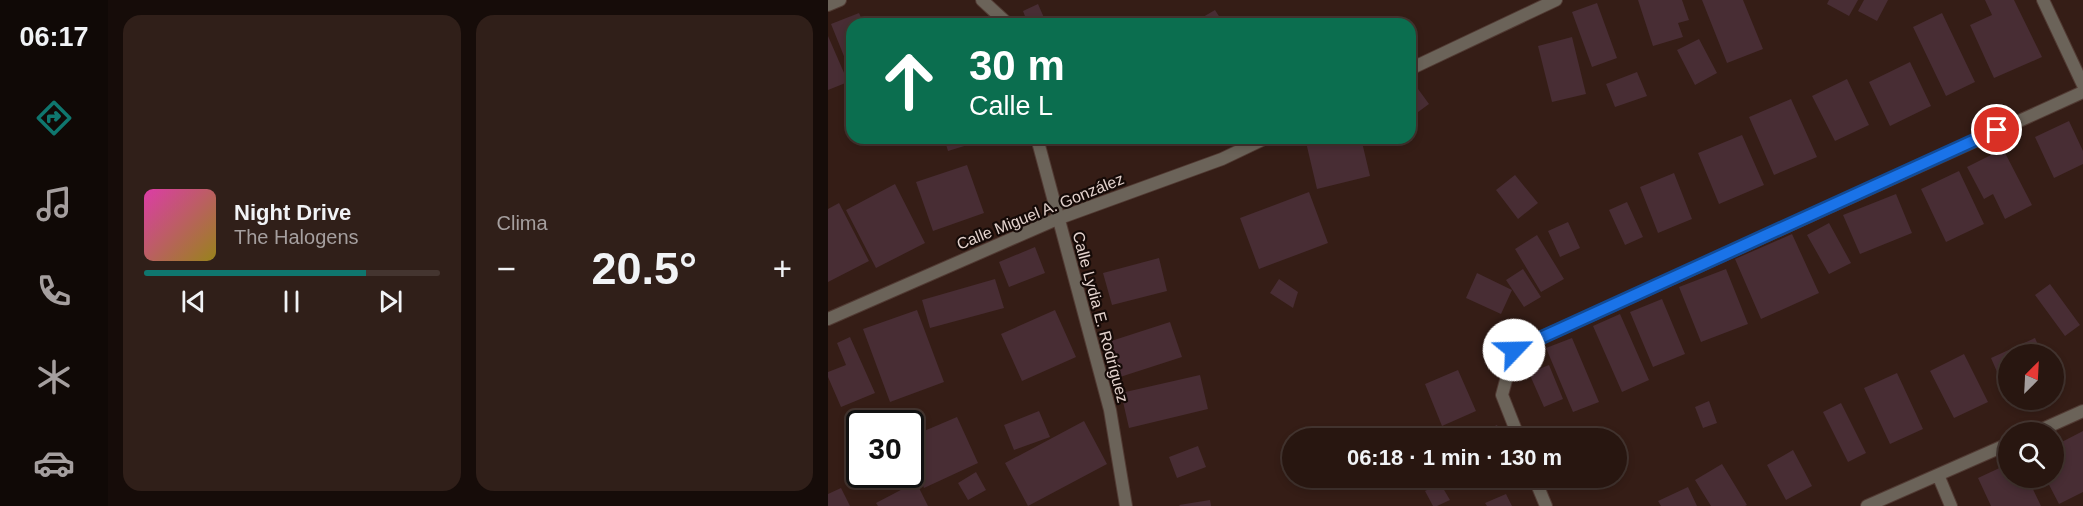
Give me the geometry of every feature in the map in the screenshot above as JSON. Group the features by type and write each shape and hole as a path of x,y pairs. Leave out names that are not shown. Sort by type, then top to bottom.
{"street":[{"path":"828,5 840,0"},
{"path":"982,0 1002,18"},
{"path":"1416,66 1556,0"},
{"path":"2043,0 2083,85"},
{"path":"1515,428 1502,395 1514,350 2083,92"},
{"name":"Calle Lydia E. Rodríguez","path":"1038,144 1110,410 1126,506"},
{"name":"Calle Miguel A. González","path":"828,319 1057,219 1221,159 1253,144"},
{"path":"2058,422 2083,411"},
{"path":"1867,506 1998,448"},
{"path":"1938,475 1951,506"},
{"path":"1539,488 1546,506"}],"building":[{"path":"1638,0 1682,0 1689,20 1678,23 1683,37 1653,46"},
{"path":"1702,0 1743,0 1763,49 1727,63"},
{"path":"1829,0 1858,0 1849,16 1827,4"},
{"path":"1864,0 1888,0 1877,21 1858,11"},
{"path":"1985,0 2014,0 2042,57 1994,78 1970,25 1992,15"},
{"path":"1597,3 1617,58 1592,67 1572,12"},
{"path":"1038,4 1044,18 1026,18 1023,11"},
{"path":"1215,10 1220,18 1204,18"},
{"path":"859,13 861,18 846,18"},
{"path":"1942,13 1975,82 1946,96 1913,27"},
{"path":"846,18 846,61 831,24"},
{"path":"828,36 846,77 846,83 828,90"},
{"path":"1572,37 1586,94 1552,102 1538,46"},
{"path":"1699,39 1717,73 1695,85 1677,50"},
{"path":"1910,62 1931,106 1890,126 1869,82"},
{"path":"1637,72 1647,96 1615,107 1606,84"},
{"path":"1847,79 1869,125 1835,141 1812,96"},
{"path":"1416,86 1429,104 1416,114"},
{"path":"1791,99 1817,157 1774,175 1749,117"},
{"path":"2069,121 2083,151 2083,164 2054,178 2035,137"},
{"path":"1742,135 1764,185 1719,204 1698,153"},
{"path":"946,144 971,144 948,151"},
{"path":"1306,144 1362,144 1370,176 1317,189"},
{"path":"2003,149 2032,205 2005,219 1993,194 1984,199 1967,167"},
{"path":"967,165 984,213 933,231 916,182"},
{"path":"1959,171 1984,224 1946,242 1921,189"},
{"path":"1674,173 1692,219 1658,233 1640,187"},
{"path":"1515,175 1538,203 1518,219 1496,190"},
{"path":"895,184 925,243 876,268 846,210"},
{"path":"1309,192 1328,243 1259,269 1240,218"},
{"path":"1896,194 1912,233 1860,254 1843,215"},
{"path":"1627,202 1643,237 1625,245 1609,210"},
{"path":"839,203 869,261 828,282 828,209"},
{"path":"1568,222 1580,248 1560,257 1548,231"},
{"path":"1829,223 1851,263 1829,274 1807,235"},
{"path":"1792,234 1819,293 1761,319 1735,259"},
{"path":"1537,235 1564,279 1541,292 1515,249"},
{"path":"1035,247 1045,273 1009,287 999,262"},
{"path":"1159,258 1167,291 1112,305 1103,273"},
{"path":"1523,269 1541,297 1524,307 1506,280"},
{"path":"1726,269 1748,324 1701,342 1679,287"},
{"path":"1477,273 1512,290 1501,314 1466,298"},
{"path":"995,279 1004,308 930,328 922,300"},
{"path":"1279,279 1298,292 1293,308 1270,293"},
{"path":"2050,284 2080,325 2065,336 2035,295"},
{"path":"1662,299 1685,354 1653,367 1630,312"},
{"path":"917,310 944,382 890,402 863,329"},
{"path":"1055,310 1076,357 1022,381 1001,334"},
{"path":"1620,314 1649,380 1622,392 1593,326"},
{"path":"1170,322 1182,357 1117,378 1105,343"},
{"path":"850,337 875,393 841,407 828,372 846,365 837,343"},
{"path":"1572,338 1599,402 1573,412 1546,348"},
{"path":"2035,338 2038,344 2022,344"},
{"path":"1964,354 1988,402 1954,418 1930,371"},
{"path":"1998,355 1998,374 1991,358"},
{"path":"1549,365 1563,399 1544,407 1529,373"},
{"path":"1458,370 1476,411 1442,426 1425,384"},
{"path":"1897,373 1923,429 1890,444 1864,388"},
{"path":"1200,375 1208,409 1129,428 1121,393"},
{"path":"1709,401 1717,423 1703,428 1695,407"},
{"path":"1841,403 1866,453 1848,462 1823,412"},
{"path":"1039,411 1050,437 1014,450 1004,425"},
{"path":"957,417 978,463 924,488 924,431"},
{"path":"1084,421 1107,464 1028,506 1005,463"},
{"path":"2083,431 2083,492 2059,504 2051,488 2064,488 2064,441"},
{"path":"1198,446 1206,467 1177,478 1169,457"},
{"path":"1793,450 1812,486 1786,500 1767,465"},
{"path":"1722,464 1747,505 1711,506 1695,480"},
{"path":"1998,469 1998,488 2032,488 2041,506 1991,506 1978,478"},
{"path":"976,472 986,490 968,500 958,483"},
{"path":"1688,487 1697,506 1661,506 1658,501"},
{"path":"841,488 850,506 828,506 828,494"},
{"path":"905,488 919,488 928,506 878,506 876,503"},
{"path":"1431,488 1443,488 1450,500 1433,506 1425,491"},
{"path":"1506,494 1512,506 1487,506 1485,503"},
{"path":"1210,500 1211,506 1179,505"}],"route":[{"path":"1514,350 1997,130"}]}
